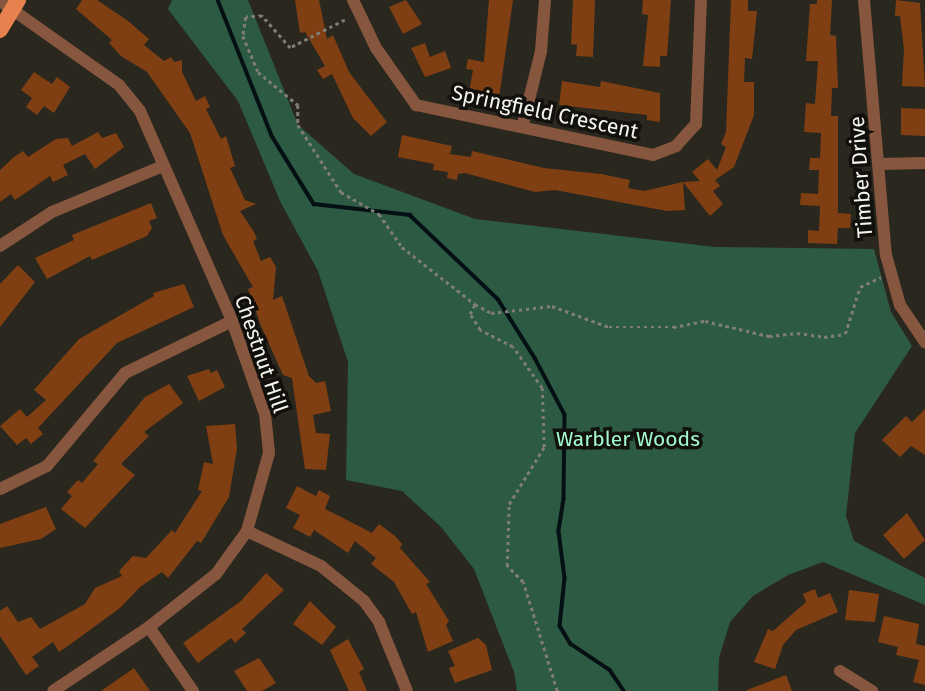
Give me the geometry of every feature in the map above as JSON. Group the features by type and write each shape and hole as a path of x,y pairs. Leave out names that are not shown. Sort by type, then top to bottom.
{"main road":[{"path":"0,30 10,4"}],"street":[{"name":"Springfield Crescent","path":"353,0 376,48 415,105 523,124 653,155 676,146 696,124 701,0"},
{"path":"523,124 541,51 545,0"},
{"name":"Timber Drive","path":"864,0 890,272 900,305 925,342"},
{"name":"Chestnut Hill","path":"10,4 119,85 139,111 232,321 265,414 269,453 247,531 216,574 149,627 53,691"},
{"path":"880,164 925,163"},
{"path":"0,246 52,212 163,166"},
{"path":"0,489 47,466 125,373 232,321"},
{"path":"247,531 321,566 363,601 379,622 407,691"},
{"path":"149,627 193,691"},
{"path":"841,671 872,691"}],"path":[{"path":"345,20 290,48 262,16 246,18 243,36 258,72 298,105 298,125 341,192 379,214 402,247 475,304 491,313 552,306 609,327 673,327 705,321 769,336 824,337 845,334 860,287 890,272"},
{"path":"475,304 470,314 480,330 513,347 542,388 544,447 509,504 507,566 523,582 557,691"}],"green space":[{"name":"Warbler Woods","path":"172,0 248,0 298,125 354,174 475,219 715,247 874,249 891,312 912,346 855,433 846,516 854,541 925,578 925,605 823,562 788,575 753,596 730,622 719,658 718,691 517,691 514,672 474,569 441,527 402,491 346,480 348,362 318,271 280,201 238,101 168,9"}],"building":[{"path":"82,0 97,0 128,21 149,39 144,45 164,61 171,57 174,62 182,60 182,72 196,101 205,96 210,107 206,109 221,139 226,136 235,166 230,168 245,200 256,204 240,211 257,239 253,241 261,261 270,257 276,267 273,300 282,296 309,376 316,383 325,381 331,411 313,415 316,433 330,434 326,470 305,469 292,378 283,375 248,289 253,287 223,235 190,133 147,72 121,56 109,43 112,40 76,9"},
{"path":"295,0 319,0 327,39 333,35 349,72 387,122 371,136 353,118 332,74 323,79 317,70 325,66 305,32 300,33"},
{"path":"406,0 422,24 403,34 389,7"},
{"path":"489,0 513,0 499,98 469,92 473,70 466,69 468,59 484,62"},
{"path":"573,0 595,0 593,57 576,56 577,45 571,44"},
{"path":"643,0 671,0 667,56 660,56 660,67 643,66 648,15 642,14"},
{"path":"731,0 748,0 748,11 757,11 752,59 745,58 744,82 754,82 754,115 734,167 715,180 720,186 713,191 723,204 710,216 683,182 700,181 692,172 708,159 717,170 726,147 721,144 726,132"},
{"path":"817,0 832,0 830,35 836,36 838,88 832,88 831,116 838,116 838,213 851,214 850,228 838,228 837,244 808,243 808,230 819,231 820,206 800,205 801,193 818,194 819,170 809,170 810,158 820,158 821,133 804,132 806,103 815,104 818,61 806,61 810,4 817,4"},
{"path":"896,0 920,3 925,87 902,86 904,50 900,16 895,16"},
{"path":"425,43 430,57 445,51 451,68 425,77 411,48"},
{"path":"34,72 52,84 57,77 70,87 54,113 44,106 37,115 26,107 32,98 21,90"},
{"path":"562,81 600,87 601,81 660,93 660,122 647,120 647,115 559,105"},
{"path":"901,108 925,109 925,136 901,135"},
{"path":"98,132 102,138 116,133 124,147 95,169 85,154 63,165 68,175 53,182 50,176 15,200 11,194 0,202 0,170 14,157 23,151 28,157 56,139 68,138 72,146"},
{"path":"402,135 452,146 450,154 471,157 472,151 544,168 601,174 630,180 628,188 644,191 683,182 685,210 667,211 555,190 535,192 465,173 458,174 457,180 447,178 448,172 433,170 434,164 398,157"},
{"path":"151,203 157,218 149,221 152,228 147,236 92,260 90,256 47,279 35,258 74,240 72,235"},
{"path":"18,265 35,282 0,327 0,284"},
{"path":"184,284 194,307 117,343 38,428 43,434 31,444 26,438 17,445 0,426 20,409 27,417 46,400 34,390 79,339 154,296 153,293"},
{"path":"209,369 211,373 217,370 225,387 199,401 187,376"},
{"path":"169,384 183,403 144,432 149,436 121,464 135,475 85,528 61,509 72,496 67,492 78,480 82,483 98,464 93,461 145,397"},
{"path":"925,409 925,455 911,446 900,457 882,440 906,416 912,422"},
{"path":"235,424 237,448 229,497 201,543 197,541 168,578 162,572 140,587 120,608 59,652 53,642 32,657 39,666 26,675 0,636 0,611 7,606 18,622 31,617 40,629 85,604 95,588 122,576 119,571 133,556 146,558 172,530 175,533 202,491 198,490 204,462 213,464 206,426"},
{"path":"297,486 316,496 319,490 330,496 325,509 372,533 379,524 395,536 402,544 400,548 430,582 426,584 449,621 446,625 453,641 428,652 416,612 412,614 394,582 371,564 376,558 355,541 348,553 314,530 310,537 293,528 300,515 286,508"},
{"path":"46,507 56,529 41,539 0,548 0,524"},
{"path":"907,513 925,540 904,559 883,535"},
{"path":"266,573 284,590 242,629 246,633 235,643 231,638 198,663 183,643 241,601"},
{"path":"815,589 818,598 830,593 838,612 796,630 783,645 775,669 754,662 768,629 773,631 806,602 803,594"},
{"path":"849,590 879,594 875,622 845,620"},
{"path":"310,601 336,627 322,645 293,624"},
{"path":"884,616 919,624 916,644 925,646 925,685 913,682 919,660 896,655 898,647 878,642"},
{"path":"478,638 486,645 492,670 455,683 449,668 455,666 448,651"},
{"path":"348,639 364,669 359,672 367,691 349,691 330,650"},
{"path":"259,658 276,683 262,691 247,691 234,671"},
{"path":"134,668 150,691 101,691"},
{"path":"786,675 792,691 747,691 747,690"}],"waterway":[{"path":"218,0 272,136 314,204 410,215 498,299 535,358 565,415 564,499 559,532 565,578 560,626 571,644 610,670 624,691"}]}
